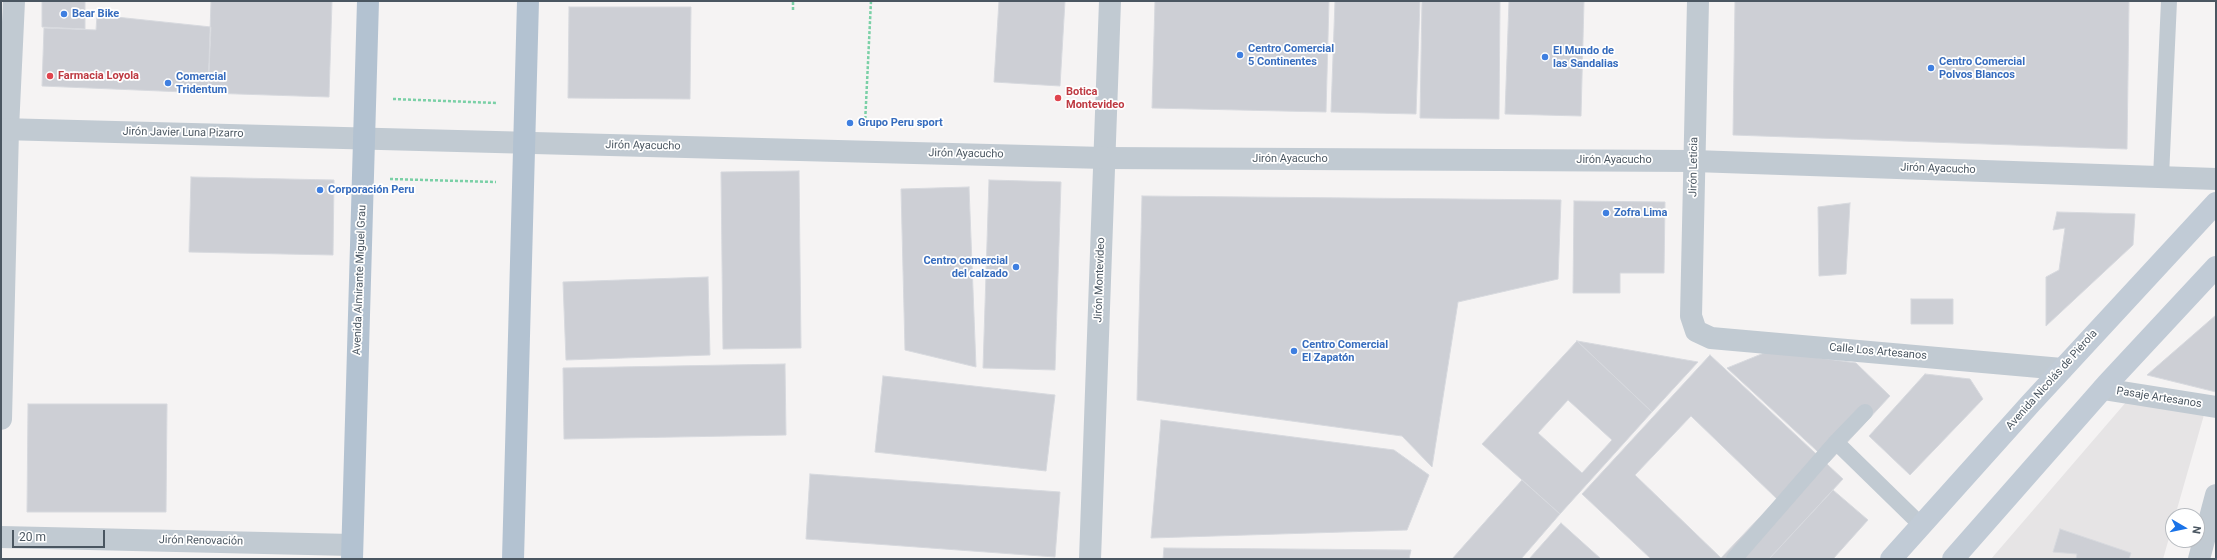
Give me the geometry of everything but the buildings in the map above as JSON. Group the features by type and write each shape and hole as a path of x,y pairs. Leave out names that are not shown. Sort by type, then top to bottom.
{"main road":[{"name":"Avenida Almirante Miguel Grau","path":"352,552 368,1"},
{"path":"513,559 518,143 528,1"},
{"name":"Avenida Nicolás de Piérola","path":"1891,559 2062,369 2216,203"},
{"path":"1953,559 2103,389 2216,267"}],"street":[{"path":"1,419 4,129 14,1"},
{"name":"Jirón Montevideo","path":"1090,559 1110,1"},
{"name":"Jirón Leticia","path":"1696,332 1691,316 1698,1"},
{"name":"Jirón Javier Luna Pizarro","path":"4,129 365,137"},
{"name":"Jirón Ayacucho","path":"365,137 518,143 1104,158 1694,160 2216,179"},
{"name":"Calle Los Artesanos","path":"1696,332 1711,338 2062,369"},
{"name":"Pasaje Artesanos","path":"2103,389 2216,407"},
{"path":"2199,559 2216,495"},
{"name":"Jirón Renovación","path":"1,536 352,552"}],"lane":[{"path":"2161,177 2169,1"},
{"path":"1734,559 1836,442 1865,412"},
{"path":"1836,442 1922,525"}],"path":[{"path":"792,10 793,1"},
{"path":"863,151 871,1"},
{"path":"393,99 504,104"},
{"path":"390,179 501,182"}],"shaded area":[{"path":"2127,401 2204,415 2177,508 2165,508 2166,548 2163,559 1991,559"}],"place":[{"name":"Bear Bike","path":"64,14"},
{"name":"Centro Comercial 5 Continentes","path":"1240,55"},
{"name":"El Mundo de las Sandalias","path":"1545,57"},
{"name":"Centro Comercial Polvos Blancos","path":"1931,68"},
{"name":"Farmacia Loyola","path":"50,76"},
{"name":"Comercial Tridentum","path":"168,83"},
{"name":"Botica Montevideo","path":"1058,98"},
{"name":"Grupo Peru sport","path":"850,123"},
{"name":"Corporación Peru","path":"320,190"},
{"name":"Zofra Lima","path":"1606,213"},
{"name":"Centro comercial del calzado","path":"1016,267"},
{"name":"Centro Comercial El Zapatón","path":"1294,351"}]}
